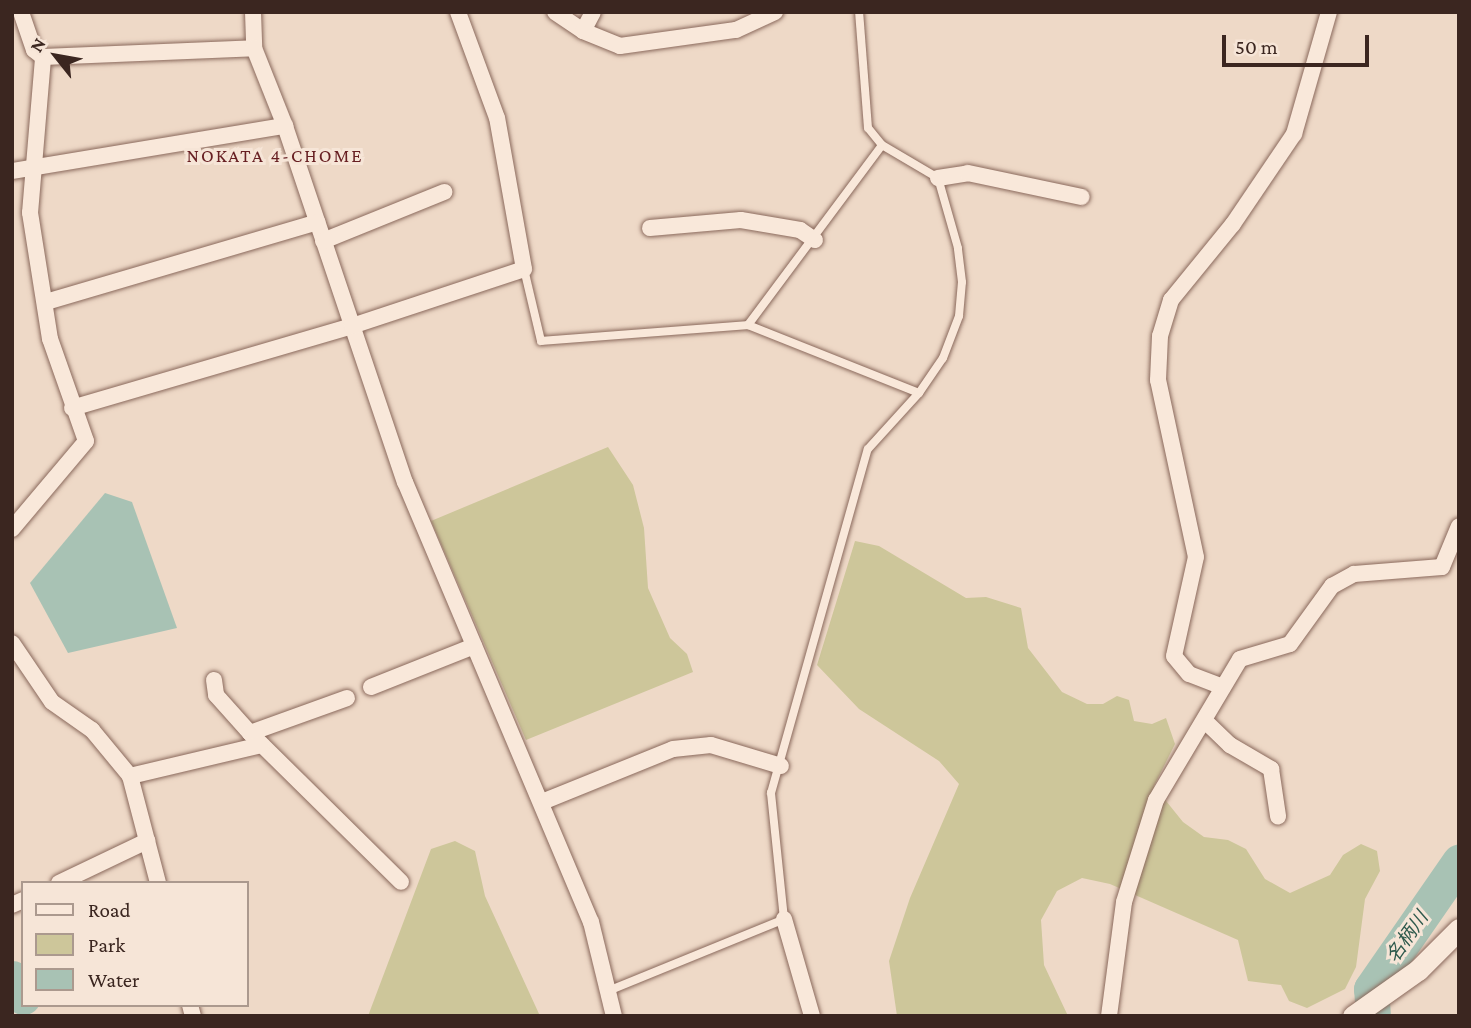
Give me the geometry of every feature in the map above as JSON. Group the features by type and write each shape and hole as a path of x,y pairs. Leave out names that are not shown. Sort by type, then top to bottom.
{"street":[{"path":"21,12 34,50 43,57 254,48"},
{"path":"72,408 352,326 524,269 497,118 458,12"},
{"path":"555,12 583,31 620,46 736,30 775,12"},
{"path":"583,31 593,12"},
{"path":"1223,687 1189,674 1174,656 1196,557 1158,380 1160,336 1171,300 1233,224 1294,134 1329,12"},
{"path":"257,14 254,48 285,126 405,482 591,922 614,1016"},
{"path":"12,529 86,441 72,408 50,339 30,213 43,57"},
{"path":"12,171 32,165 43,167 285,126"},
{"path":"938,178 968,173 1082,197"},
{"path":"323,241 444,192"},
{"path":"650,228 741,220 800,230 815,240"},
{"path":"46,302 317,222"},
{"path":"1109,1016 1124,902 1156,800 1205,722 1240,659 1290,644 1332,586 1354,574 1442,567 1459,526"},
{"path":"12,643 52,702 92,730 130,776 157,881"},
{"path":"371,687 474,646"},
{"path":"214,680 216,695 256,739 401,882"},
{"path":"130,776 256,739 347,698"},
{"path":"1205,722 1230,745 1271,769 1278,816"},
{"path":"541,802 673,749 711,745 781,765"},
{"path":"63,881 147,841"},
{"path":"784,919 812,1016"},
{"path":"1366,1008 1418,970 1459,929"}],"lane":[{"path":"608,991 784,919 771,793 868,449 919,393 943,358 959,316 962,282 958,248 938,178 882,145 868,128 859,12"},
{"path":"748,325 815,240 882,145"},
{"path":"524,269 541,341 748,325 919,393"}],"green space":[{"path":"608,447 633,485 644,528 648,588 670,638 687,654 693,672 526,740 431,521"},
{"path":"855,541 879,546 966,598 986,597 1021,608 1028,648 1062,692 1087,704 1103,704 1117,696 1129,700 1134,721 1152,724 1166,718 1175,744 1154,786 1183,822 1204,837 1228,840 1246,849 1265,879 1290,893 1330,875 1343,855 1361,844 1377,851 1380,871 1365,899 1356,967 1345,989 1307,1008 1289,1001 1281,985 1248,981 1238,940 1110,884 1082,878 1057,891 1041,920 1044,965 1068,1016 897,1016 889,961 910,898 959,784 939,761 859,709 817,665"},
{"path":"455,841 475,851 485,896 540,1016 368,1016 431,849"}],"water":[{"path":"105,493 132,502 177,628 68,653 30,583"}],"waterway":[{"name":"名柄川","path":"1373,1016 1371,989 1459,862"},
{"path":"12,978 21,994"}],"district":[{"name":"NOKATA 4-CHOME","path":"275,156"}]}
